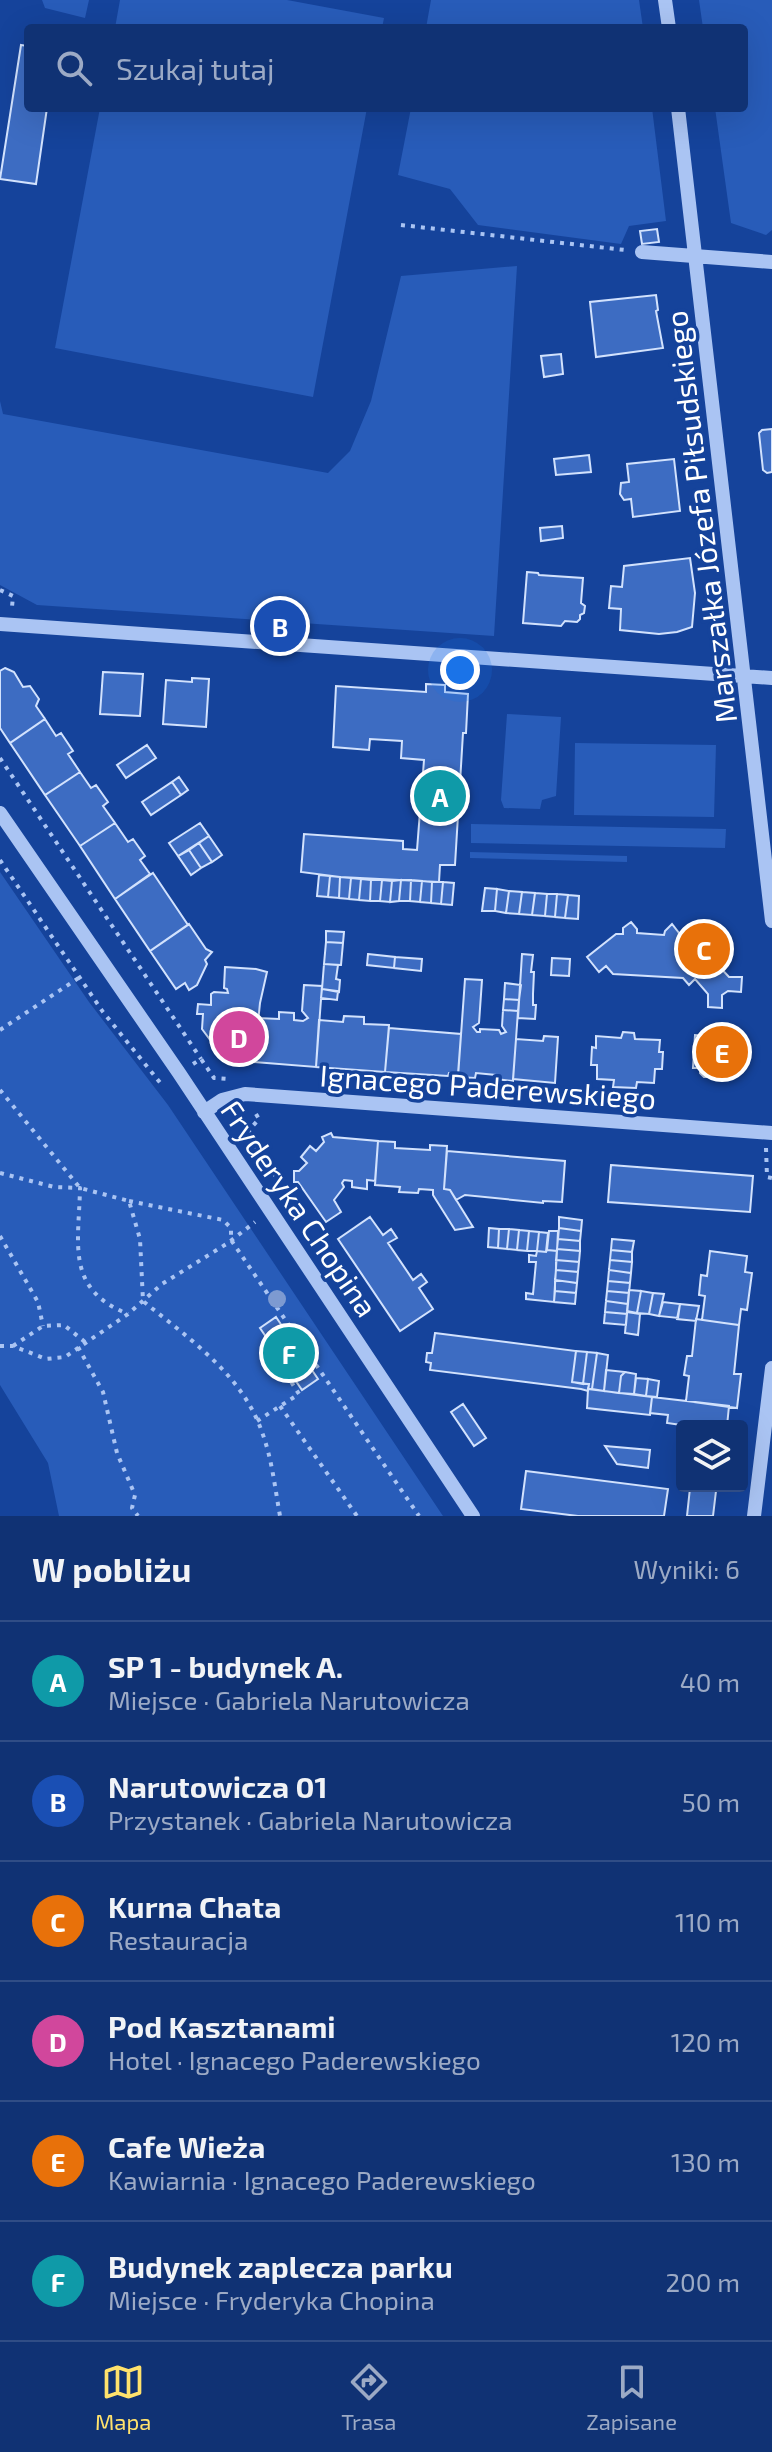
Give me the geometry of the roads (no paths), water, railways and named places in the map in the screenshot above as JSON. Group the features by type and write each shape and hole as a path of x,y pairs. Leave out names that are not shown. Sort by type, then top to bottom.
{"street":[{"path":"665,0 668,24"},
{"name":"Marszałka Józefa Piłsudskiego","path":"678,112 772,921"},
{"path":"642,252 772,262"},
{"path":"0,624 772,678"},
{"name":"Fryderyka Chopina","path":"0,813 179,1073 473,1516"},
{"name":"Ignacego Paderewskiego","path":"204,1112 222,1100 245,1094 769,1133"},
{"path":"754,1516 772,1368"}],"place":[{"name":"Narutowicza 01","path":"280,626"},
{"name":"SP 1 - budynek A.","path":"440,796"},
{"name":"Kurna Chata","path":"704,949"},
{"name":"Pod Kasztanami","path":"239,1037"},
{"name":"Cafe Wieża","path":"722,1052"},
{"name":"Budynek zaplecza parku","path":"289,1353"}]}
